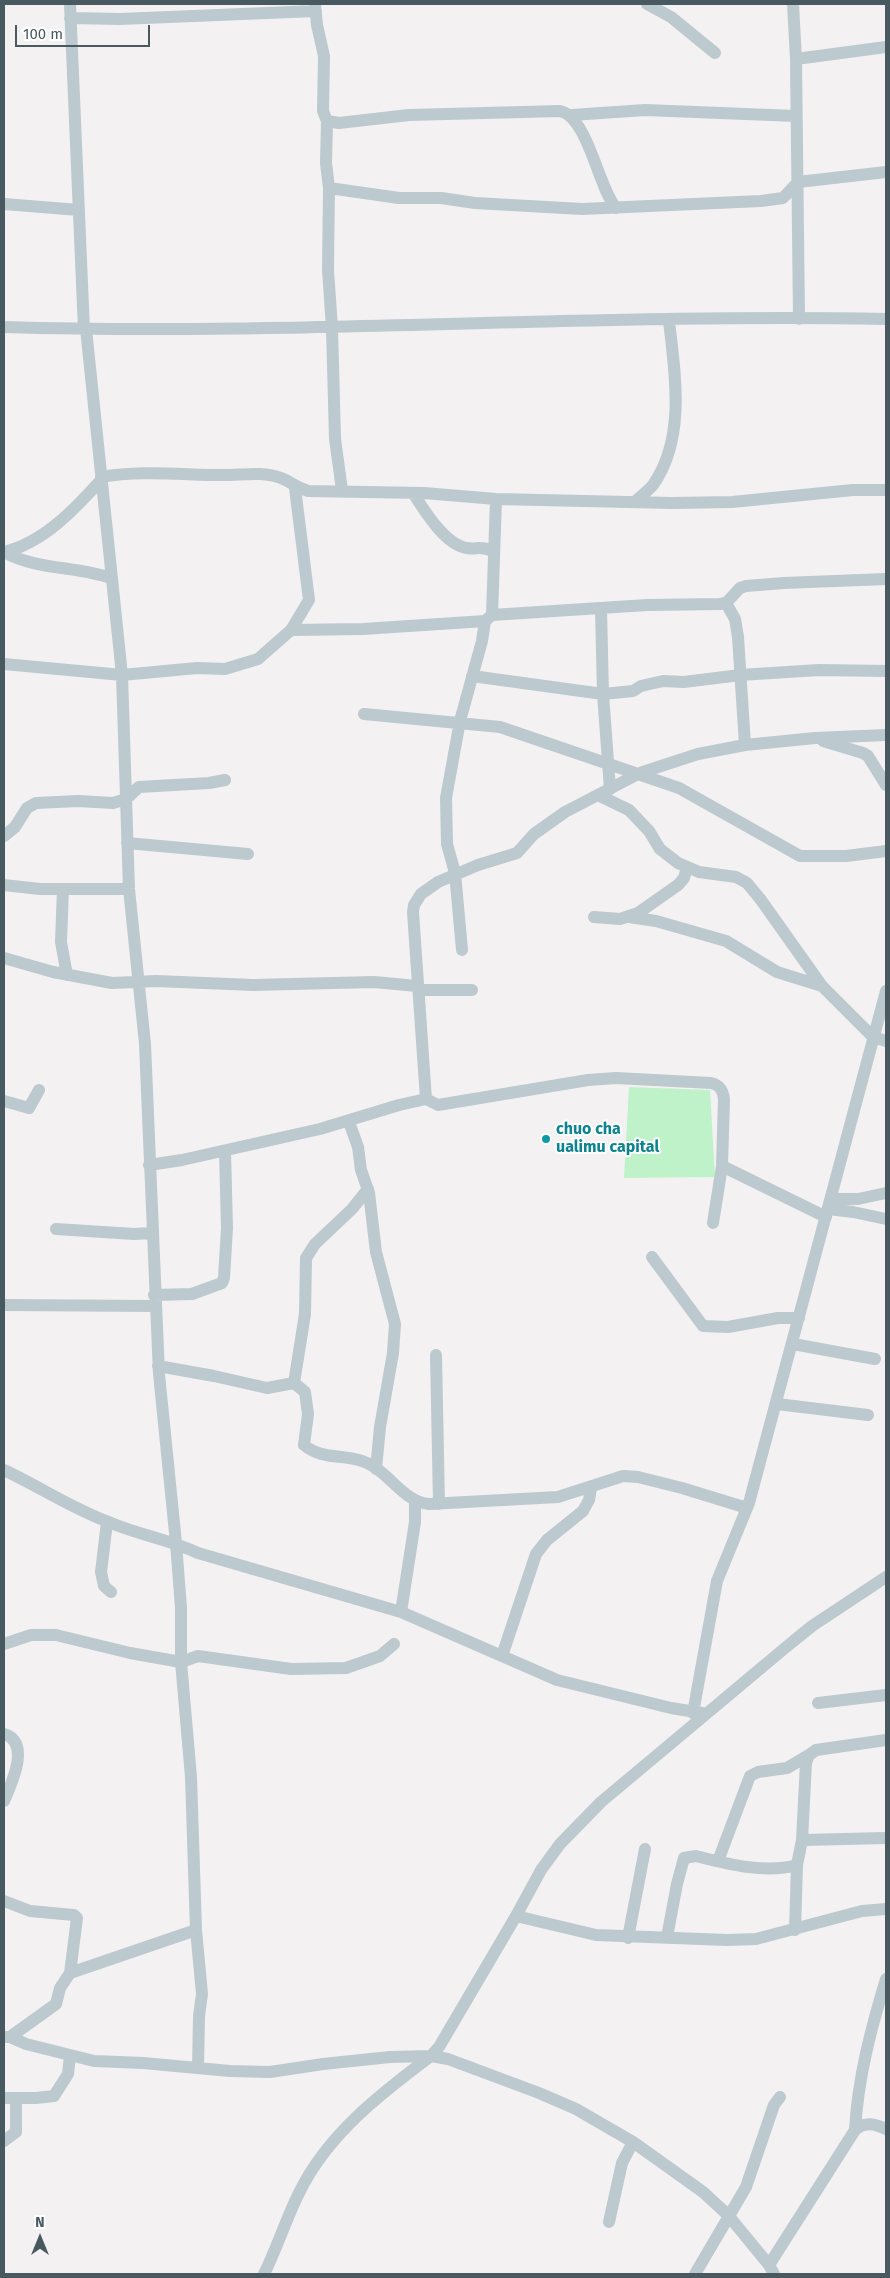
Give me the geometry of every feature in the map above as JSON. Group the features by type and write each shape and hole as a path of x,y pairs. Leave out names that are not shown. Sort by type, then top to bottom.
{"street":[{"path":"70,4 85,329 122,675 129,889 145,1044 158,1366 181,1608 181,1662 191,1785 196,1930 202,1994 199,2016 198,2068"},
{"path":"647,4 671,17 715,53"},
{"path":"793,4 796,59 799,319"},
{"path":"70,18 120,19 315,7 316,25 324,56 323,111 327,121 326,163 329,188 328,270 332,328 335,439 342,490"},
{"path":"796,59 886,47"},
{"path":"327,121 339,123 409,115 560,111 572,115 645,110 796,116"},
{"path":"572,115 597,164 608,199 616,208"},
{"path":"329,188 399,198 441,198 475,203 582,209 727,201 762,201 783,198 798,182 886,172"},
{"path":"4,204 80,210"},
{"path":"4,327 85,329 332,328 668,321 886,319"},
{"path":"636,501 652,486 664,466 673,436 676,413 668,321"},
{"path":"4,552 18,549 50,529 101,479 120,474 225,475 253,473 281,478 295,488 308,491 342,490 614,502 732,502 853,490 886,490"},
{"path":"4,664 122,675 197,668 225,669 258,659 291,630 309,600 295,488"},
{"path":"413,493 432,522 445,536 466,548 482,546 493,550"},
{"path":"462,950 455,873 447,844 446,798 460,722 489,618 496,498"},
{"path":"4,552 19,561 94,572 111,578"},
{"path":"291,630 363,630 602,608 726,603 740,588 746,586 784,582 886,579"},
{"path":"726,603 735,619 744,745"},
{"path":"602,608 603,694 608,762 614,787 629,810 649,831 660,849 668,857 699,872 736,877 747,883 762,900 822,986 882,1038"},
{"path":"472,676 603,694 633,691 653,682 684,682 740,675 819,670 886,670"},
{"path":"364,714 500,727 608,762 680,788 800,856 846,856 886,851"},
{"path":"426,1099 413,912 414,905 421,894 455,873 517,853 534,834 565,812 640,774 661,766 698,754 744,745 815,738 886,735"},
{"path":"815,738 863,752 868,756 886,785"},
{"path":"661,766 680,788"},
{"path":"4,836 15,826 27,808 36,803 78,801 113,803 126,800 139,787 209,784 225,780"},
{"path":"598,795 629,810"},
{"path":"127,843 248,854"},
{"path":"594,917 620,919 644,911 678,885 684,878 687,867"},
{"path":"4,884 63,889 129,889"},
{"path":"63,889 61,948 67,975"},
{"path":"629,917 656,921 726,941 777,972 822,986"},
{"path":"4,958 67,975 112,982 139,981 253,986 374,982 418,988 472,990"},
{"path":"693,1713 718,1582 747,1508 777,1404 869,1051 882,1038 886,991"},
{"path":"149,1165 225,1151 349,1122 399,1105 426,1099 438,1105 560,1084 616,1078 711,1082 718,1085 723,1092 724,1099 722,1166 713,1223"},
{"path":"4,1102 29,1108 39,1090"},
{"path":"349,1122 358,1147 361,1170 368,1189 376,1252 395,1330 394,1353 380,1428 376,1470"},
{"path":"4,1305 155,1300 192,1294 222,1283 224,1278 227,1228 225,1151"},
{"path":"722,1166 828,1209 886,1219"},
{"path":"294,1383 305,1314 306,1258 315,1244 352,1209 368,1189"},
{"path":"828,1209 858,1199 886,1193"},
{"path":"56,1229 134,1234 152,1232"},
{"path":"652,1257 703,1326 728,1327 778,1318 800,1318"},
{"path":"793,1344 875,1358"},
{"path":"436,1355 439,1405 439,1504"},
{"path":"158,1366 267,1388 294,1383 305,1392 308,1414 304,1445 319,1455 363,1461 415,1502 439,1504 558,1497 591,1488 616,1477 630,1476 682,1488 747,1508"},
{"path":"777,1404 868,1415"},
{"path":"4,1470 76,1509 107,1522 176,1543 198,1553 401,1612 557,1680 693,1713 706,1714"},
{"path":"502,1656 536,1554 548,1540 583,1511 589,1500 591,1488"},
{"path":"401,1612 415,1522 415,1502"},
{"path":"107,1522 101,1572 104,1586 111,1592"},
{"path":"264,2274 299,2192 328,2146 354,2120 431,2056 457,2018 541,1870 560,1844 601,1802 812,1626 886,1577"},
{"path":"4,1644 31,1635 56,1635 130,1653 181,1662 198,1656 291,1669 346,1668 380,1656 394,1644"},
{"path":"818,1703 886,1695"},
{"path":"4,1734 15,1740 18,1745 18,1754 10,1788 4,1801"},
{"path":"718,1861 750,1776 758,1772 787,1768 816,1750 886,1740"},
{"path":"794,1930 797,1865 802,1840 806,1763 809,1755"},
{"path":"802,1840 886,1838"},
{"path":"628,1938 645,1849"},
{"path":"667,1937 684,1858 692,1855 749,1867 782,1869 797,1865"},
{"path":"4,1901 24,1910 77,1916 70,1973 60,1988 56,2004 7,2037"},
{"path":"516,1916 596,1935 628,1938 667,1937 727,1940 756,1939 862,1911 886,1909"},
{"path":"70,1973 196,1930"},
{"path":"855,2130 858,2085 866,2047 886,1979"},
{"path":"7,2037 26,2044 94,2061 270,2072 350,2061 431,2056 448,2059 539,2092 605,2125 633,2142 703,2192 728,2215 771,2270 855,2130 863,2125 874,2124"},
{"path":"4,2141 16,2132 10,2099 54,2096 65,2081 70,2056"},
{"path":"695,2274 746,2187 774,2105 780,2097"},
{"path":"856,2108 874,2124 886,2129"},
{"path":"609,2222 622,2163 633,2142"}],"green space":[{"path":"629,1087 710,1090 715,1177 624,1178"}],"place":[{"name":"chuo cha ualimu capital","path":"546,1139"}]}
